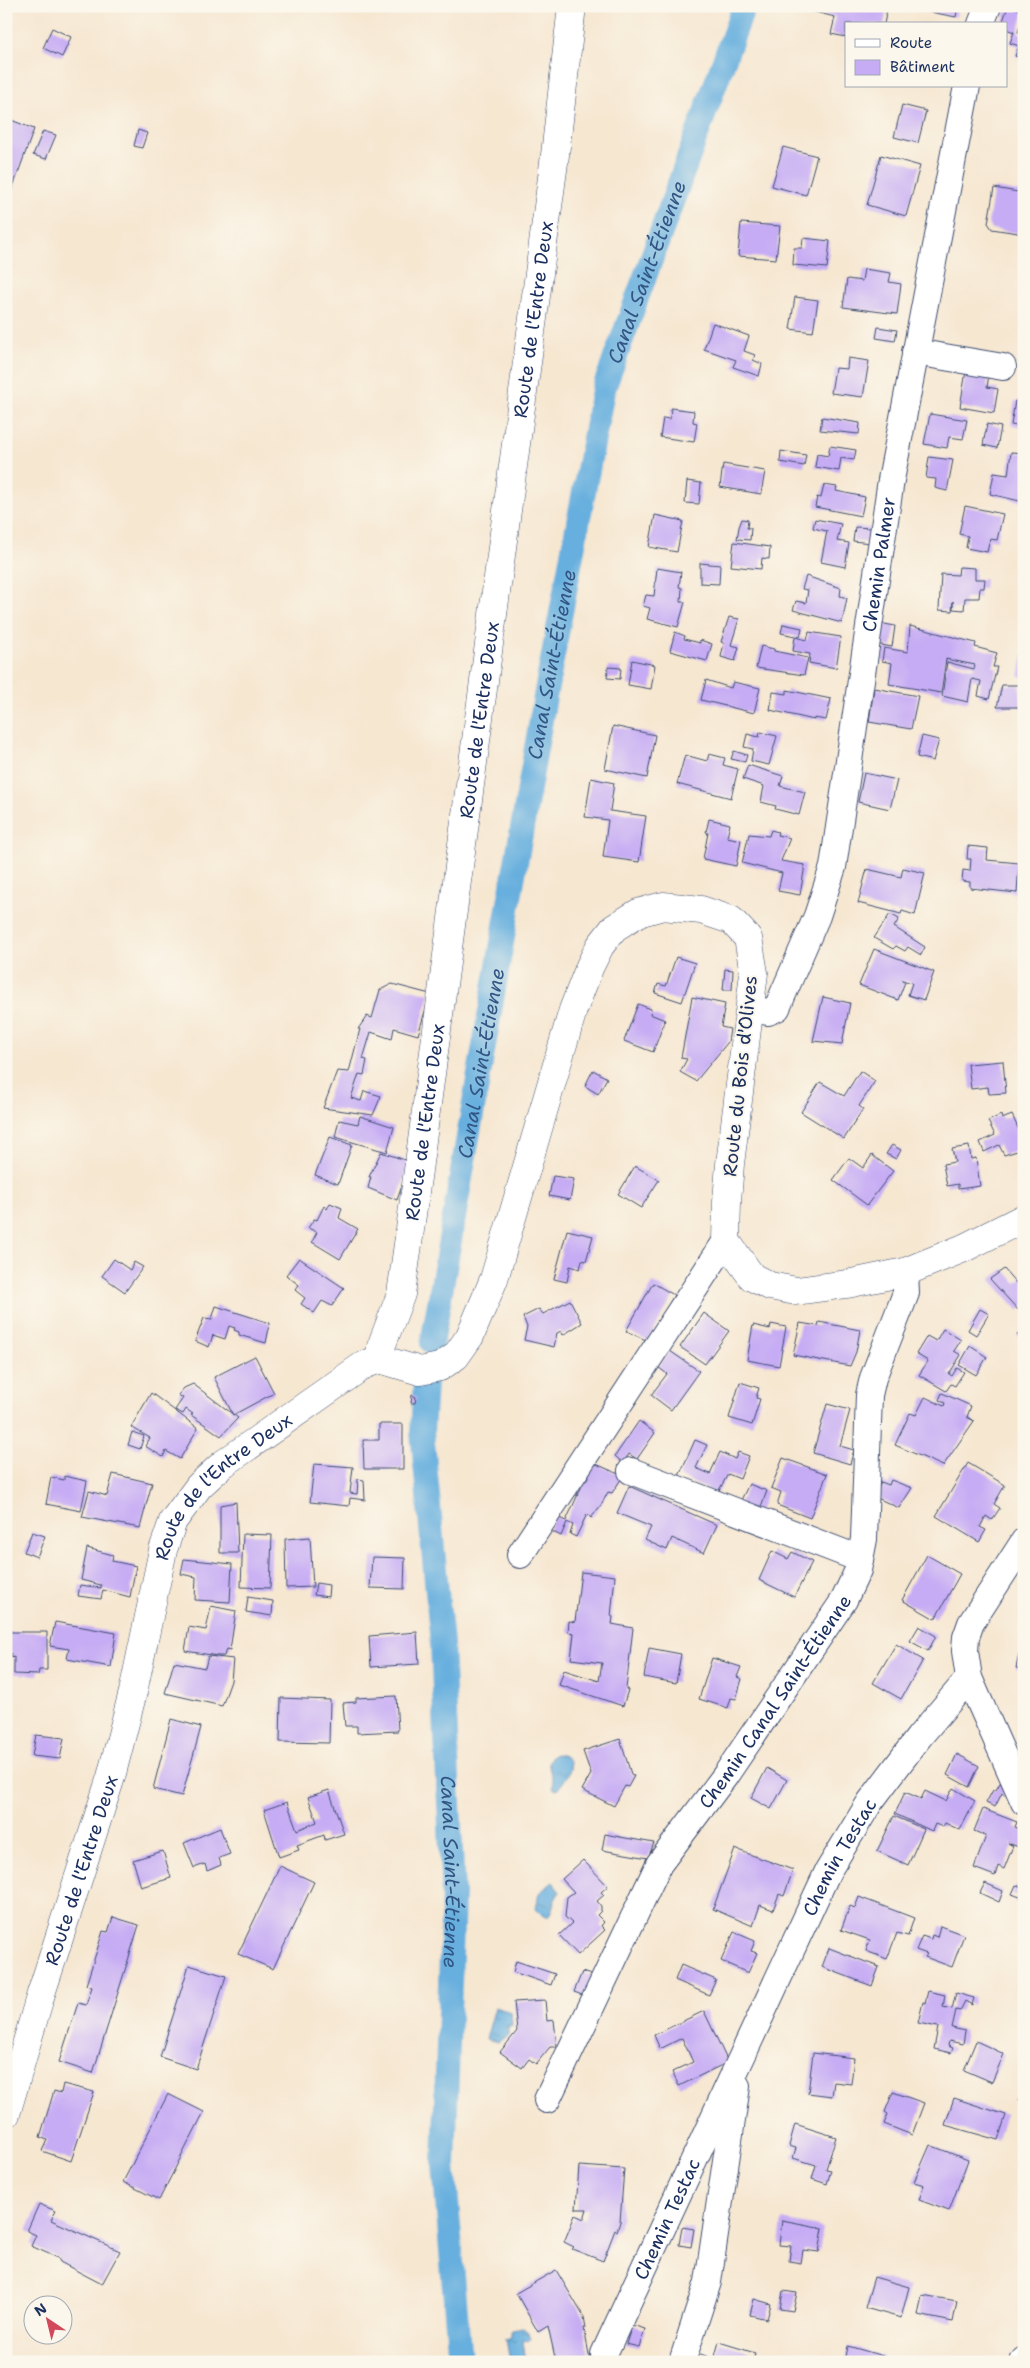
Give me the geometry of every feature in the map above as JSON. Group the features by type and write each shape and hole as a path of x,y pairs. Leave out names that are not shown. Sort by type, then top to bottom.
{"main road":[{"name":"Route de l'Entre Deux","path":"6,2114 40,1998 111,1777 133,1692 163,1550 173,1521 199,1486 223,1464 364,1365 380,1359 381,1347 401,1294 554,155 572,6"},
{"name":"Route du Bois d'Olives","path":"380,1359 420,1371 440,1367 456,1356 470,1336 494,1279 573,1010 600,946 614,928 638,913 663,906 701,910 731,920 748,938 754,973 730,1164 726,1241"},
{"path":"726,1241 752,1277 770,1286 796,1291 847,1284 905,1272 964,1248 1024,1218"}],"street":[{"path":"983,22 988,6"},
{"name":"Chemin Palmer","path":"750,1009 768,1012 777,1008 817,916 833,867 891,480 967,88"},
{"path":"916,352 1003,367"},
{"path":"520,1555 726,1241"},
{"name":"Chemin Canal Saint-Étienne","path":"547,2100 660,1864 724,1776 844,1600 858,1570 864,1539 869,1395 873,1378 906,1293 905,1272"},
{"path":"631,1471 860,1559"},
{"path":"1024,1541 971,1623 966,1637 965,1651 969,1678 1024,1802"},
{"name":"Chemin Testac","path":"604,2354 833,1863 870,1802 969,1678"},
{"name":"Chemin Testac","path":"682,2362 708,2282 741,2057"}],"water":[{"path":"556,1754 569,1759 571,1764 568,1775 557,1790 553,1788 549,1765 551,1757"},
{"path":"553,1882 560,1892 549,1916 544,1916 536,1908 539,1893"},
{"path":"495,2007 511,2012 512,2026 508,2027 508,2035 498,2042 486,2039"},
{"path":"523,2328 529,2332 531,2339 523,2341 526,2361 510,2362 506,2339 511,2338 511,2330"}],"building":[{"path":"812,6 870,6 887,9 884,22 845,22 845,37 831,34 835,17 811,11"},
{"path":"921,6 958,6 956,17 920,10"},
{"path":"1008,6 1024,11 1018,32 1024,35 1024,59 1015,56 1019,46 1010,43 1014,32 1008,30 1008,22 1003,22"},
{"path":"52,28 71,37 62,57 43,48"},
{"path":"902,105 926,111 918,143 894,137"},
{"path":"11,120 34,129 6,206 6,132"},
{"path":"138,130 147,133 142,148 134,146"},
{"path":"43,131 56,135 46,159 33,155"},
{"path":"783,147 817,156 806,195 772,186"},
{"path":"881,155 920,166 906,216 867,205"},
{"path":"994,188 1024,193 1024,234 992,229 988,223"},
{"path":"741,223 780,226 776,259 738,256"},
{"path":"803,238 830,241 827,268 793,265 794,248 802,248"},
{"path":"864,269 891,273 889,282 901,284 897,314 843,307 847,279 862,281"},
{"path":"795,297 818,300 813,332 790,329"},
{"path":"713,323 749,336 744,351 755,355 753,360 762,364 759,376 733,367 736,360 704,349"},
{"path":"878,327 897,330 895,341 876,338"},
{"path":"848,358 869,361 863,397 831,393 835,368 847,369"},
{"path":"966,371 989,375 987,387 998,389 994,413 960,407"},
{"path":"1020,395 1024,396 1024,427 1011,425 1015,401 1019,401"},
{"path":"671,408 694,411 693,422 697,423 694,442 660,437 663,418 670,419"},
{"path":"930,414 967,420 963,439 949,437 947,448 924,444"},
{"path":"822,417 860,423 859,434 820,430"},
{"path":"987,424 1001,427 997,448 983,445"},
{"path":"830,446 856,450 854,460 841,458 839,471 815,467 817,454 828,456"},
{"path":"781,451 806,455 804,466 780,462"},
{"path":"1011,452 1024,453 1024,502 990,494 994,473 1008,475"},
{"path":"929,457 953,460 947,491 935,488 936,479 926,478"},
{"path":"723,464 765,471 761,494 720,487"},
{"path":"687,481 701,483 699,504 685,503"},
{"path":"824,485 837,487 836,491 865,497 861,516 815,507 817,497 821,498"},
{"path":"965,506 1003,514 997,540 990,539 987,552 966,548 968,536 959,534"},
{"path":"655,515 683,521 677,552 649,547"},
{"path":"742,519 748,520 747,528 751,528 750,540 737,539"},
{"path":"815,519 841,524 837,541 849,543 845,567 821,562 827,531 813,528"},
{"path":"855,527 871,528 870,543 853,541"},
{"path":"734,542 770,547 769,559 762,558 761,569 731,566"},
{"path":"700,563 720,565 719,584 700,583"},
{"path":"959,567 975,568 975,579 985,579 984,588 980,588 979,598 965,598 964,610 953,609 953,601 952,611 939,610 941,574 958,575"},
{"path":"657,568 681,572 679,587 682,588 681,602 685,602 678,627 647,619 650,608 643,606 646,595 654,596"},
{"path":"806,576 841,588 840,596 847,598 842,623 793,610 796,601 806,603 808,590 802,589"},
{"path":"729,617 739,619 731,645 739,647 735,661 721,657 724,643 721,642"},
{"path":"874,622 895,626 892,647 871,643"},
{"path":"783,624 802,628 800,637 781,633"},
{"path":"910,626 976,643 975,647 997,653 993,667 997,667 989,699 978,696 981,681 972,679 968,702 942,696 947,662 974,669 975,665 946,659 941,693 889,684 892,663 882,661 884,648 908,652"},
{"path":"675,632 685,636 684,639 700,643 700,640 712,644 707,661 670,651"},
{"path":"809,632 841,637 836,668 809,663 810,654 793,651 795,637 807,640"},
{"path":"761,646 774,649 774,651 808,658 804,675 756,668"},
{"path":"1024,654 1024,677 1019,676"},
{"path":"632,660 655,665 651,689 628,685"},
{"path":"608,667 621,668 620,679 607,678"},
{"path":"706,680 731,688 733,682 760,688 754,713 701,700"},
{"path":"1002,685 1020,685 1021,707 997,707"},
{"path":"874,688 918,696 911,729 869,722"},
{"path":"787,690 831,699 826,720 814,718 814,720 770,710 773,692 787,694"},
{"path":"613,726 655,735 647,778 605,769"},
{"path":"760,732 777,736 769,765 751,761 753,749 744,747 747,734 759,737"},
{"path":"922,736 939,740 933,761 917,757"},
{"path":"734,751 747,755 745,762 731,759"},
{"path":"709,754 725,758 723,765 738,769 731,798 677,784 685,755 707,761"},
{"path":"748,765 783,776 780,786 805,792 799,815 775,809 776,806 761,802 764,786 743,779"},
{"path":"864,773 897,780 890,809 858,802"},
{"path":"591,778 614,783 610,811 646,816 639,862 603,857 608,820 585,817"},
{"path":"709,819 730,824 727,837 741,840 736,866 703,859"},
{"path":"771,830 778,832 777,835 790,838 781,861 805,865 800,895 778,891 782,873 742,863 749,834 769,836"},
{"path":"968,846 988,848 987,860 1019,863 1017,893 970,888 970,882 962,881 963,870 970,871 971,859 967,859"},
{"path":"903,868 925,873 915,915 902,911 901,914 858,903 867,869 901,877"},
{"path":"890,914 899,919 894,927 925,947 921,955 908,947 905,951 896,946 893,949 874,938"},
{"path":"874,949 934,972 924,1000 908,995 912,983 902,980 905,982 898,1000 859,985"},
{"path":"676,957 695,963 682,1002 655,993 658,984 666,986"},
{"path":"725,969 733,970 732,990 723,990"},
{"path":"392,984 430,994 418,1035 394,1028 392,1039 371,1032 363,1059 367,1060 364,1075 359,1074 351,1098 361,1101 364,1091 381,1096 373,1115 323,1108 337,1071 349,1072 360,1029 358,1029 367,1016 372,1018 380,990"},
{"path":"692,997 725,1004 721,1027 730,1029 728,1042 696,1081 680,1072 687,1059 681,1058"},
{"path":"823,997 850,1003 842,1044 813,1041"},
{"path":"638,1004 651,1009 650,1014 665,1020 653,1052 624,1041"},
{"path":"1003,1061 1006,1093 989,1094 988,1087 971,1089 968,1064"},
{"path":"593,1070 607,1078 598,1094 585,1086"},
{"path":"860,1071 875,1081 859,1106 863,1109 844,1139 801,1112 820,1082 844,1096"},
{"path":"1001,1115 1002,1119 1012,1115 1024,1141 1024,1149 1004,1155 999,1145 984,1152 980,1142 995,1135 988,1121"},
{"path":"360,1116 394,1127 387,1152 335,1137 339,1120 358,1124"},
{"path":"330,1137 352,1145 338,1184 315,1175"},
{"path":"892,1145 901,1150 896,1159 886,1154"},
{"path":"969,1146 971,1159 976,1158 980,1186 958,1189 958,1184 947,1186 943,1164 955,1162 952,1149"},
{"path":"381,1152 410,1163 397,1200 368,1188 371,1177 369,1177"},
{"path":"872,1155 893,1171 867,1205 833,1180 849,1158 863,1168"},
{"path":"635,1166 659,1180 641,1208 618,1194"},
{"path":"553,1176 574,1179 570,1200 549,1196"},
{"path":"330,1203 342,1208 339,1218 358,1229 340,1259 312,1242 317,1232 308,1228 314,1219 317,1220 324,1206 327,1209"},
{"path":"567,1230 593,1236 586,1261 582,1260 580,1269 570,1266 567,1282 554,1279"},
{"path":"299,1258 344,1288 332,1306 322,1301 314,1313 301,1304 305,1298 295,1290 299,1285 286,1275"},
{"path":"114,1259 130,1270 134,1262 143,1267 125,1292 102,1276"},
{"path":"1004,1269 1016,1283 1024,1276 1024,1306 1019,1311 990,1279"},
{"path":"653,1283 674,1295 648,1341 626,1331"},
{"path":"570,1300 582,1323 563,1335 561,1331 557,1333 554,1347 524,1340 527,1327 523,1317 539,1309 543,1314"},
{"path":"216,1306 270,1323 266,1343 239,1335 239,1332 234,1330 235,1328 229,1326 225,1339 213,1335 209,1347 195,1341 204,1318 212,1319"},
{"path":"980,1309 989,1314 976,1335 968,1330"},
{"path":"704,1313 729,1331 705,1364 680,1347"},
{"path":"819,1322 860,1330 856,1352 850,1366 793,1355 800,1323 818,1326"},
{"path":"771,1324 786,1327 779,1366 747,1360 753,1325 770,1329"},
{"path":"943,1329 961,1340 954,1351 961,1355 949,1374 952,1376 957,1368 964,1372 955,1386 951,1384 946,1391 919,1375 928,1361 916,1354 927,1336 936,1341"},
{"path":"1024,1329 1024,1342 1017,1335"},
{"path":"970,1346 987,1357 976,1375 959,1365"},
{"path":"670,1351 699,1371 671,1410 651,1395 667,1374 658,1367"},
{"path":"255,1356 274,1393 233,1415 214,1377"},
{"path":"740,1382 759,1388 756,1398 760,1399 752,1425 729,1418"},
{"path":"193,1384 238,1418 221,1436 191,1415 193,1414 186,1409 183,1414 175,1410 183,1398 178,1395 184,1388"},
{"path":"151,1393 198,1428 180,1459 166,1451 163,1457 145,1446 150,1438 131,1427"},
{"path":"942,1393 971,1406 967,1417 974,1421 943,1466 895,1445 910,1413 916,1415 925,1397 944,1406 945,1403 939,1400"},
{"path":"412,1395 416,1397 415,1403 411,1403"},
{"path":"827,1404 850,1410 840,1446 854,1450 850,1464 813,1453"},
{"path":"639,1421 655,1433 637,1459 629,1454 623,1463 615,1456"},
{"path":"379,1424 403,1424 403,1469 364,1469 363,1440 379,1440"},
{"path":"132,1432 144,1436 140,1449 128,1445"},
{"path":"695,1440 707,1445 696,1468 710,1474 720,1452 735,1459 738,1452 749,1456 740,1479 728,1474 717,1494 679,1476"},
{"path":"783,1458 827,1474 810,1518 777,1505 781,1492 771,1488"},
{"path":"594,1463 623,1476 612,1493 608,1492 591,1518 587,1514 576,1537 570,1534 573,1525 567,1522 561,1536 549,1530 555,1516 566,1521"},
{"path":"968,1463 1005,1485 994,1504 1000,1508 992,1520 986,1516 980,1527 986,1530 979,1542 936,1516"},
{"path":"314,1464 353,1467 350,1493 357,1494 358,1479 364,1480 365,1500 350,1498 349,1506 310,1502"},
{"path":"113,1474 152,1483 140,1528 82,1517 89,1491 107,1496"},
{"path":"64,1476 87,1481 81,1511 46,1504 51,1477 64,1480"},
{"path":"891,1480 912,1488 899,1508 875,1497 881,1482 889,1485"},
{"path":"749,1484 767,1491 758,1514 738,1506"},
{"path":"629,1486 717,1525 704,1553 672,1538 667,1550 645,1540 651,1527 617,1513"},
{"path":"236,1502 238,1553 220,1553 220,1505"},
{"path":"32,1532 45,1536 37,1557 24,1552"},
{"path":"243,1534 272,1535 270,1588 241,1587"},
{"path":"310,1537 313,1587 286,1588 285,1539"},
{"path":"87,1548 113,1555 112,1561 136,1566 130,1597 103,1590 101,1599 78,1596 80,1585 101,1588 101,1585 81,1580"},
{"path":"772,1551 788,1559 792,1552 812,1562 794,1597 759,1580"},
{"path":"927,1555 960,1574 935,1619 902,1600"},
{"path":"372,1557 405,1558 404,1589 370,1588"},
{"path":"184,1559 232,1564 230,1602 195,1600 196,1577 181,1574"},
{"path":"581,1572 615,1576 612,1624 633,1628 626,1689 628,1690 623,1706 559,1685 564,1670 599,1681 602,1663 571,1659 574,1633 568,1632 569,1621 575,1622"},
{"path":"316,1583 329,1585 328,1597 314,1595"},
{"path":"248,1597 273,1601 272,1616 246,1612"},
{"path":"211,1606 236,1611 230,1650 226,1649 224,1656 185,1651 189,1627 206,1630"},
{"path":"55,1622 116,1633 111,1667 67,1659 69,1649 50,1646"},
{"path":"919,1626 936,1636 928,1651 910,1641"},
{"path":"6,1632 47,1632 47,1670 39,1670 38,1675 14,1674 14,1657 11,1658 11,1653 6,1653"},
{"path":"417,1632 419,1664 371,1667 369,1636"},
{"path":"896,1644 923,1660 901,1699 873,1683"},
{"path":"1021,1646 1024,1646 1024,1670 1016,1668"},
{"path":"649,1648 681,1654 676,1683 644,1677"},
{"path":"208,1656 233,1659 231,1681 222,1706 165,1693 174,1662 205,1668"},
{"path":"712,1658 741,1667 737,1677 742,1679 736,1699 731,1698 728,1708 699,1699"},
{"path":"396,1696 398,1731 357,1733 357,1726 345,1726 343,1703 356,1702 356,1698"},
{"path":"281,1698 330,1700 329,1743 280,1742"},
{"path":"171,1719 201,1727 182,1796 153,1789"},
{"path":"36,1735 64,1738 60,1759 32,1756"},
{"path":"620,1739 631,1774 634,1776 628,1787 625,1786 614,1806 582,1790 591,1774 583,1751"},
{"path":"957,1754 979,1766 969,1787 947,1775"},
{"path":"767,1768 787,1780 771,1809 751,1798"},
{"path":"1000,1783 1008,1787 1006,1796 1002,1793 995,1807 986,1803 993,1790 996,1790"},
{"path":"953,1788 975,1801 960,1830 945,1823 943,1827 935,1824 932,1831 895,1814 905,1792 921,1799 925,1791 946,1801"},
{"path":"329,1790 344,1834 325,1840 324,1835 297,1845 299,1850 279,1857 264,1810 287,1802 297,1830 317,1822 308,1797"},
{"path":"983,1809 1017,1822 1015,1827 1024,1831 1024,1849 1008,1843 1013,1846 1004,1869 998,1866 995,1876 974,1868 986,1836 974,1831"},
{"path":"894,1816 924,1829 908,1865 877,1851"},
{"path":"220,1828 230,1854 219,1858 221,1865 207,1871 205,1864 194,1868 184,1843"},
{"path":"605,1834 654,1843 648,1858 602,1850"},
{"path":"735,1849 793,1870 784,1896 779,1894 773,1910 760,1905 753,1926 713,1909"},
{"path":"163,1851 171,1878 141,1887 133,1860"},
{"path":"583,1860 608,1886 601,1892 604,1895 597,1901 601,1906 601,1911 597,1915 604,1922 601,1926 605,1930 578,1955 559,1935 572,1923 565,1917 567,1897 574,1892 562,1879"},
{"path":"280,1866 314,1882 273,1969 238,1954"},
{"path":"985,1883 1003,1891 999,1902 980,1893"},
{"path":"1016,1885 1024,1888 1020,1897 1012,1894"},
{"path":"859,1897 914,1918 908,1936 897,1933 887,1959 866,1951 870,1940 841,1930 850,1906 855,1908"},
{"path":"113,1917 139,1925 93,2073 59,2062 78,2003 86,2005 92,1987 86,1985 103,1931 108,1932"},
{"path":"940,1926 964,1935 952,1967 925,1957 927,1954 916,1950 922,1936 931,1939 932,1935 937,1937"},
{"path":"734,1932 755,1941 751,1951 757,1953 748,1973 721,1961"},
{"path":"829,1948 879,1967 872,1986 822,1967"},
{"path":"516,1961 555,1974 551,1985 513,1972"},
{"path":"189,1965 226,1976 196,2069 160,2057"},
{"path":"681,1965 716,1980 709,1995 675,1980"},
{"path":"582,1972 600,1978 591,1998 574,1992"},
{"path":"928,1991 945,1995 943,2007 952,2009 956,1993 974,1998 972,2005 965,2001 960,2011 956,2010 952,2028 965,2031 963,2044 949,2041 948,2046 953,2048 951,2053 934,2049 938,2027 918,2023"},
{"path":"545,2000 547,2021 554,2020 557,2047 550,2047 536,2064 529,2059 522,2068 500,2052 517,2031 514,2002"},
{"path":"704,2011 728,2062 679,2086 672,2072 693,2062 682,2038 660,2049 654,2035"},
{"path":"976,2041 1004,2054 992,2082 964,2070"},
{"path":"813,2053 854,2058 851,2084 834,2082 832,2096 808,2093"},
{"path":"63,2084 94,2092 71,2161 42,2151 47,2140 40,2137 54,2091 61,2093"},
{"path":"1022,2090 1024,2091 1024,2102 1019,2100"},
{"path":"893,2092 924,2103 912,2135 884,2124 888,2114 885,2112"},
{"path":"168,2094 204,2112 159,2200 123,2182"},
{"path":"954,2098 1006,2115 998,2140 945,2125"},
{"path":"795,2124 836,2137 826,2169 831,2170 827,2184 812,2179 816,2165 793,2158 796,2148 789,2146"},
{"path":"930,2145 968,2160 949,2211 919,2200 924,2185 914,2182"},
{"path":"579,2166 624,2169 620,2222 603,2261 572,2249 574,2247 564,2242 575,2215 584,2219 587,2209 576,2209"},
{"path":"39,2204 56,2211 51,2220 120,2251 102,2284 60,2262 58,2258 31,2246 36,2235 27,2231"},
{"path":"782,2220 823,2228 819,2252 803,2250 801,2263 789,2261 791,2246 779,2245"},
{"path":"682,2227 694,2229 691,2247 679,2245"},
{"path":"556,2270 584,2317 586,2328 584,2328 590,2360 556,2362 548,2326 538,2332 516,2293"},
{"path":"874,2277 909,2287 901,2318 865,2308"},
{"path":"783,2291 797,2293 793,2311 780,2309"},
{"path":"922,2295 957,2301 953,2322 918,2315"},
{"path":"754,2299 771,2304 767,2319 750,2315"},
{"path":"632,2325 645,2329 639,2347 626,2344"},
{"path":"719,2342 755,2353 753,2362 695,2362 698,2353 714,2359"},
{"path":"848,2346 883,2356 882,2362 845,2362"}],"waterway":[{"name":"Canal Saint-Étienne","path":"432,1343 545,697 603,391 744,6"},
{"name":"Canal Saint-Étienne","path":"425,1383 422,1432 442,1644 453,1895 444,2164 460,2362"}]}
